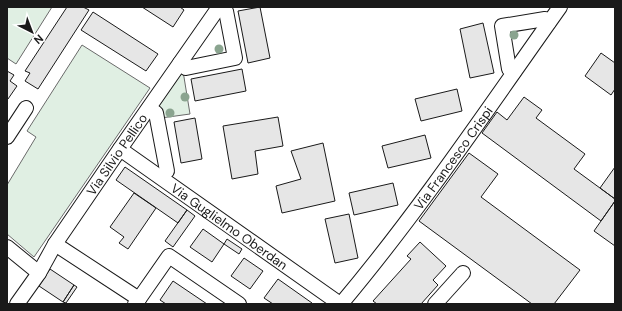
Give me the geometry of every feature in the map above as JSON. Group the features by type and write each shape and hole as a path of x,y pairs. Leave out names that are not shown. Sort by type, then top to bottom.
{"street":[{"name":"Via Silvio Pellico","path":"17,304 38,273 54,244 220,7"},
{"path":"180,63 186,68 235,58 226,11 220,7"},
{"name":"Via Francesco Crispi","path":"340,304 365,275 445,170 560,7"},
{"path":"514,72 509,69 502,26 545,18 550,22"},
{"path":"7,137 26,108"},
{"path":"149,108 156,113 168,171"},
{"name":"Via Guglielmo Oberdan","path":"120,149 340,304"},
{"path":"54,244 137,302 169,256 239,304"},
{"path":"7,247 38,273"},
{"path":"435,304 463,273"}],"green space":[{"path":"7,7 52,7 16,64 7,58"},
{"path":"82,45 150,88 34,257 7,234 7,185 36,137 27,131"},
{"path":"183,71 190,114 161,118 159,105"}],"building":[{"path":"67,7 83,7 89,10 38,89 25,81 30,73 25,71"},
{"path":"142,7 180,7 184,10 173,27"},
{"path":"260,7 270,58 248,63 238,11"},
{"path":"93,12 158,54 146,71 81,30"},
{"path":"483,23 494,73 470,78 460,29"},
{"path":"601,53 615,63 615,89 611,95 585,76"},
{"path":"242,69 246,91 195,101 191,79"},
{"path":"7,71 14,75 10,81 17,86 8,99 7,99"},
{"path":"457,89 462,111 421,121 415,99"},
{"path":"524,97 542,110 536,118 585,154 574,169 615,199 601,221 482,133 497,112 507,120"},
{"path":"278,117 283,146 255,151 258,174 232,179 223,126"},
{"path":"195,118 202,159 181,163 174,122"},
{"path":"425,135 431,158 388,168 382,146"},
{"path":"323,143 335,201 282,213 276,186 301,179 291,151"},
{"path":"469,153 498,174 481,197 580,270 554,304 532,304 419,221"},
{"path":"125,167 187,210 178,223 116,180"},
{"path":"615,167 615,199 600,188"},
{"path":"393,183 398,205 354,215 349,193"},
{"path":"134,193 156,208 128,249 119,243 124,237 110,227"},
{"path":"615,201 615,246 594,231"},
{"path":"187,210 195,216 173,247 165,241"},
{"path":"349,214 358,258 335,263 325,219"},
{"path":"203,229 224,244 212,262 190,247"},
{"path":"227,239 242,249 239,254 224,244"},
{"path":"420,242 446,266 433,280 438,285 421,304 377,304 373,301 411,259 407,256"},
{"path":"244,258 263,271 250,289 231,276"},
{"path":"50,269 74,285 63,302 39,286"},
{"path":"278,279 312,303 273,304 264,298"},
{"path":"173,281 207,304 166,304 160,300"},
{"path":"74,285 77,287 66,303 63,302"}]}
